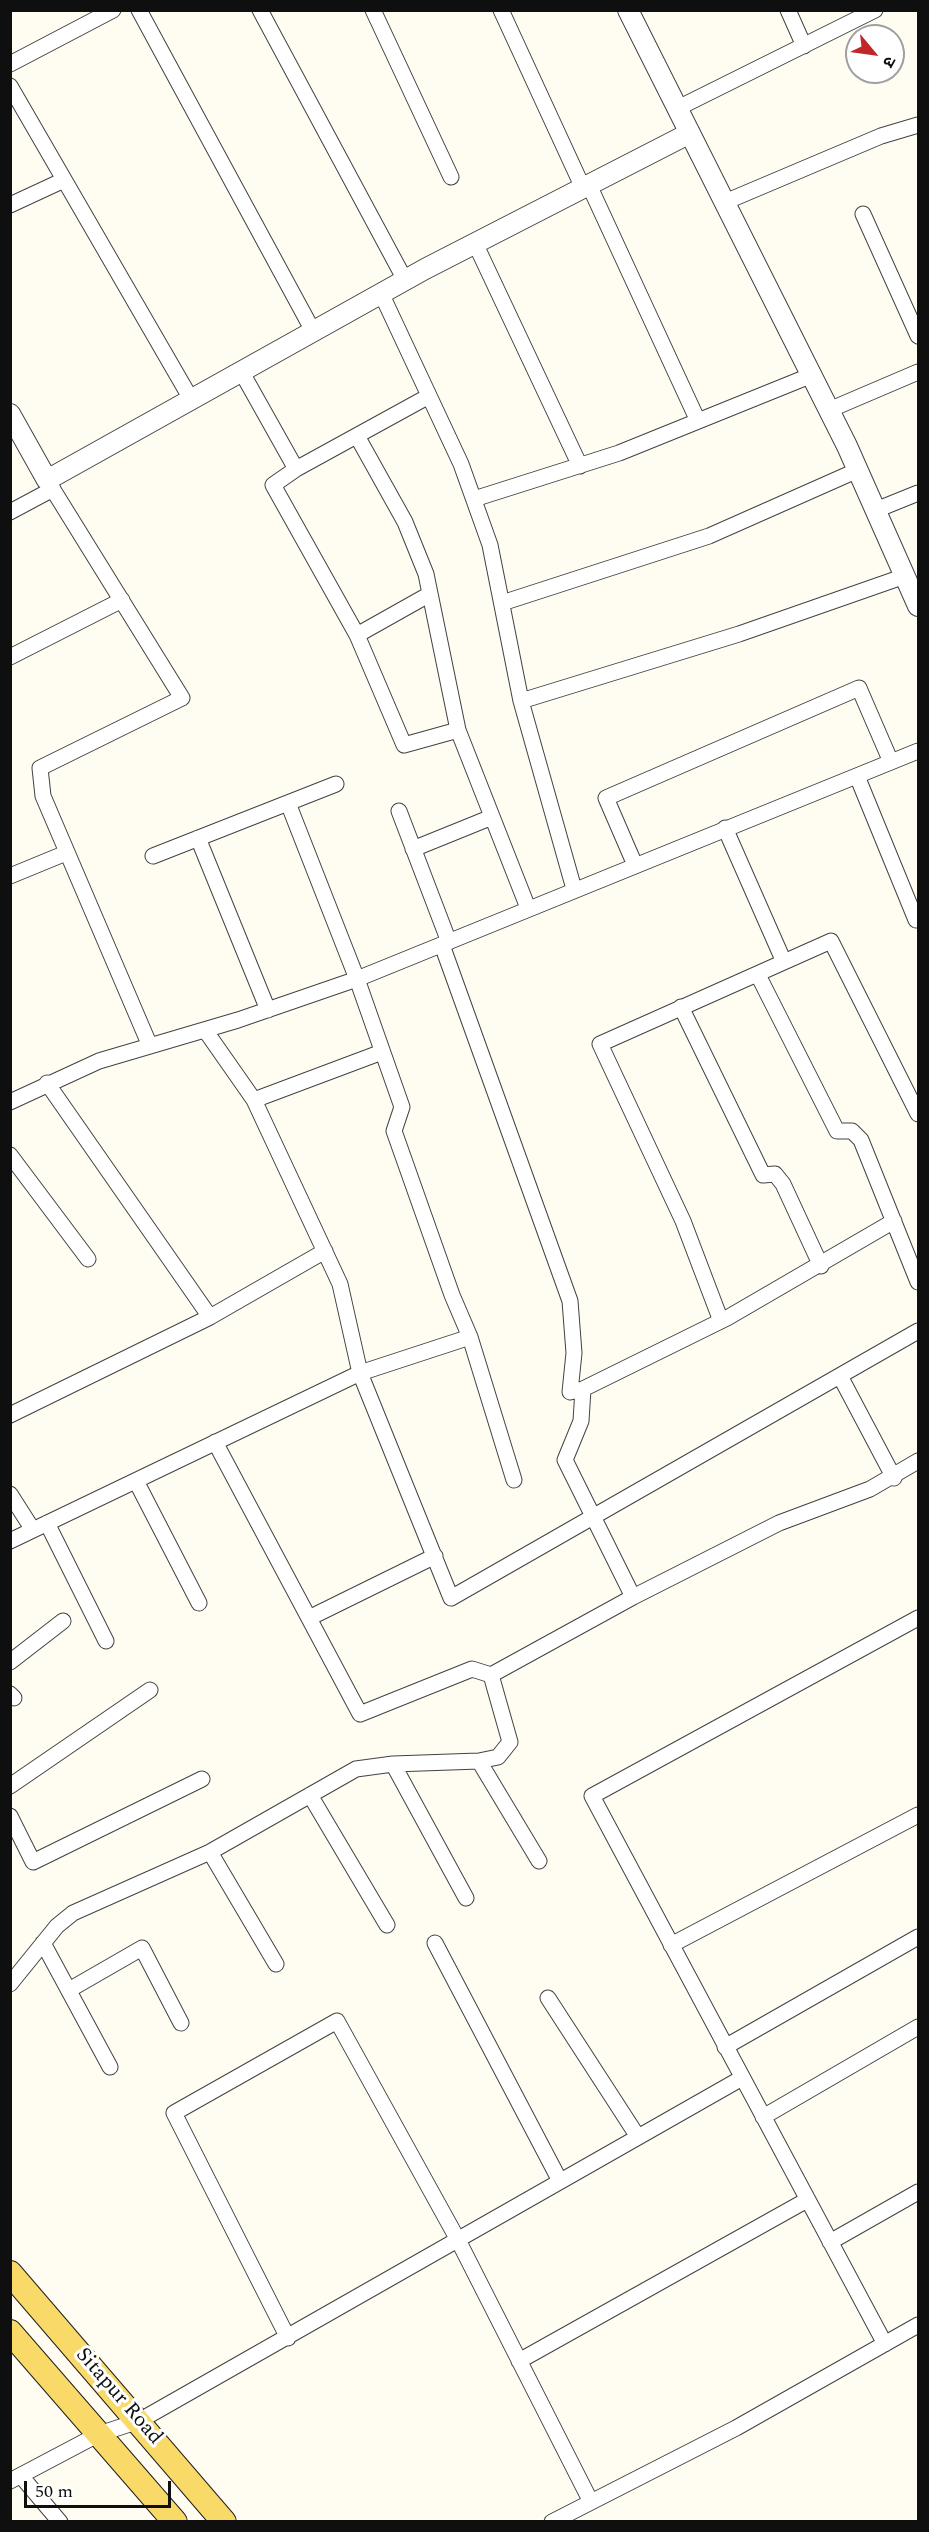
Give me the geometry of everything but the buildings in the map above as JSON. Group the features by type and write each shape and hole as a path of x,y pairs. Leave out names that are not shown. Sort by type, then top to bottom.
{"main road":[{"name":"Sitapur Road","path":"10,2273 224,2522"},
{"name":"Sitapur Road","path":"10,2332 175,2522"}],"street":[{"path":"10,64 113,10"},
{"path":"139,10 313,331"},
{"path":"260,10 405,280"},
{"path":"373,10 451,177"},
{"path":"501,10 698,421"},
{"path":"628,10 812,375 858,470 918,606"},
{"path":"788,10 804,46"},
{"path":"678,108 875,10"},
{"path":"10,86 191,399"},
{"path":"725,202 881,136 918,125"},
{"path":"10,512 50,484 241,371 405,280 690,133"},
{"path":"10,205 64,180"},
{"path":"863,214 918,336"},
{"path":"475,243 580,466"},
{"path":"381,293 460,464 490,544 521,701 574,889"},
{"path":"241,371 296,469"},
{"path":"829,410 918,372"},
{"path":"474,499 619,453 812,375"},
{"path":"429,396 296,469 273,485 357,635 404,745 458,730"},
{"path":"10,414 50,484 183,698 40,768 43,796 150,1046"},
{"path":"357,436 405,522 426,574 458,730 528,908"},
{"path":"502,603 709,536 858,470"},
{"path":"876,510 918,493"},
{"path":"521,701 740,634 905,576"},
{"path":"357,635 430,594"},
{"path":"10,657 122,600"},
{"path":"634,865 606,798 859,688 891,762"},
{"path":"10,1102 99,1061 268,1010 357,979 918,751"},
{"path":"857,776 916,920"},
{"path":"153,856 336,784"},
{"path":"288,802 357,979 402,1107 394,1131 452,1295 470,1337 514,1480"},
{"path":"399,811 570,1301 574,1353 570,1392 583,1389 721,1321 821,1266 894,1221"},
{"path":"413,849 492,817"},
{"path":"725,828 784,962"},
{"path":"198,838 268,1010"},
{"path":"10,876 66,854"},
{"path":"721,1321 683,1221 600,1044 831,941 918,1114"},
{"path":"758,975 837,1131 852,1131 861,1140 918,1282"},
{"path":"681,1007 763,1175 775,1174 783,1184 821,1266"},
{"path":"205,1030 254,1100 340,1284 360,1373 452,1598 918,1331"},
{"path":"254,1100 382,1052"},
{"path":"47,1083 210,1317"},
{"path":"10,1155 87,1259"},
{"path":"10,1415 210,1317 325,1251"},
{"path":"10,1541 360,1373 470,1337"},
{"path":"840,1376 894,1478"},
{"path":"583,1389 581,1421 565,1460 633,1597"},
{"path":"215,1443 360,1714 472,1669 491,1675 633,1597 779,1523 894,1478 918,1461"},
{"path":"136,1480 199,1603"},
{"path":"10,1494 33,1530"},
{"path":"47,1523 106,1641"},
{"path":"309,1618 435,1556"},
{"path":"885,2344 592,1797 918,1618"},
{"path":"10,1662 63,1621"},
{"path":"10,1984 57,1926 73,1912 210,1852 356,1769 393,1764 479,1761 498,1757 510,1743 491,1675"},
{"path":"10,1786 150,1690"},
{"path":"479,1761 539,1861"},
{"path":"393,1764 466,1898"},
{"path":"10,1816 33,1862 202,1779"},
{"path":"310,1795 387,1925"},
{"path":"671,1946 918,1815"},
{"path":"210,1852 276,1964"},
{"path":"725,2047 918,1937"},
{"path":"43,1943 110,2067"},
{"path":"435,1943 560,2181"},
{"path":"69,1990 142,1948 182,2024"},
{"path":"549,1998 638,2137"},
{"path":"288,2338 174,2113 337,2020 458,2241 591,2502"},
{"path":"763,2117 918,2027"},
{"path":"60,2522 16,2478 99,2434 138,2421 288,2338 742,2078"},
{"path":"830,2242 918,2192"},
{"path":"519,2361 807,2200"},
{"path":"552,2522 736,2428 918,2325"}]}
